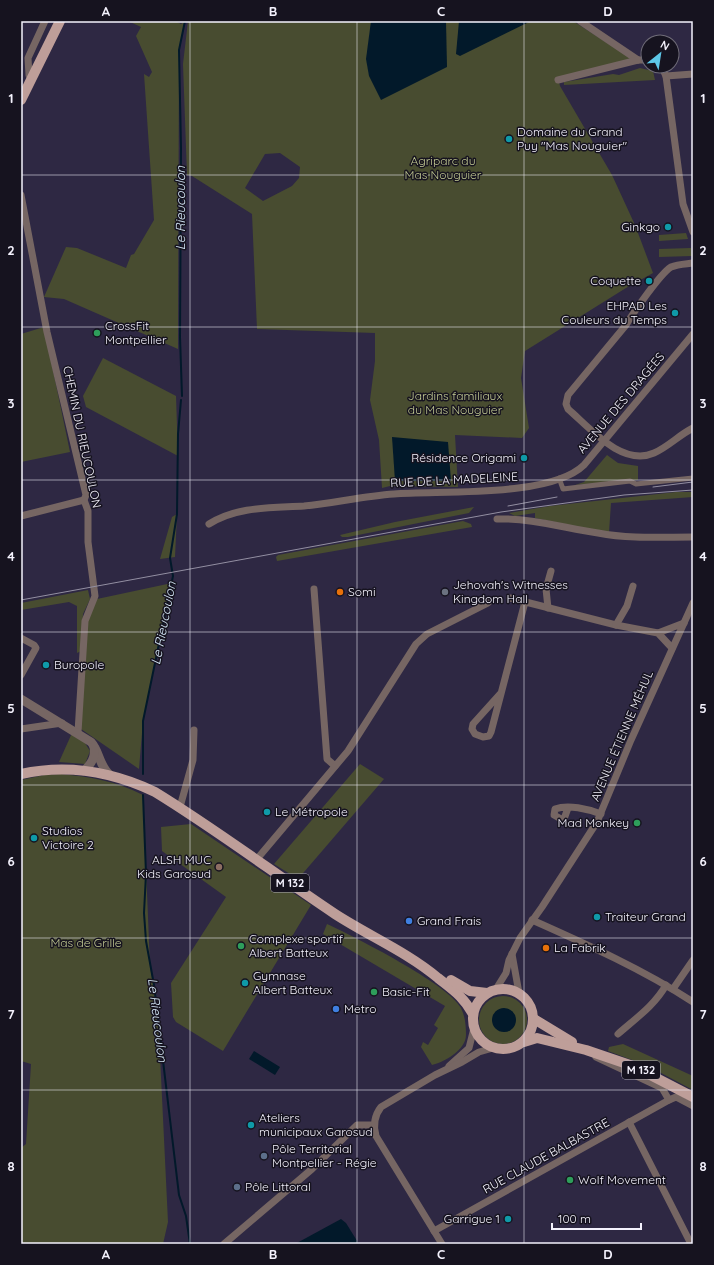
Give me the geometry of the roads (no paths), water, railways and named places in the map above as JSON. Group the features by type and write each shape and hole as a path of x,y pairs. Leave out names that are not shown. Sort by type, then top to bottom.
{"main road":[{"path":"21,92 54,21"},
{"path":"21,100 60,21"},
{"path":"21,774 43,770 84,771"},
{"name":"M 132","path":"84,771 110,775 137,784 155,792 180,807 338,916 428,969 455,990 473,1014"},
{"name":"M 132","path":"428,969 441,974 470,991 491,991"},
{"path":"506,989 520,993 530,1004 534,1018 531,1033 524,1042 511,1049 493,1048 480,1039 474,1028 473,1014 478,1003 491,991 506,989"},
{"name":"M 132","path":"534,1018 546,1028 586,1050"},
{"name":"M 132","path":"524,1042 537,1038 586,1050 633,1066 693,1097"}],"street":[{"path":"29,75 28,58 46,21"},
{"path":"580,21 638,60"},
{"path":"558,80 638,60"},
{"path":"693,74 666,76 683,204 693,232"},
{"name":"CHEMIN DU RIEUCOULON","path":"21,195 46,326 86,495 84,500 88,512 88,542 95,596 85,621 78,732"},
{"path":"693,263 678,265 670,268 664,274 637,308 626,325 568,395 566,404 568,409 604,440 624,453 646,456 655,453 693,428"},
{"name":"AVENUE DES DRAGÉES","path":"559,478 577,471 693,334"},
{"path":"559,478 563,489 630,481 636,484 693,478"},
{"name":"RUE DE LA MADELEINE","path":"209,524 221,517 238,511 330,504 395,494 500,490 528,486 559,478"},
{"path":"21,516 84,500"},
{"path":"497,519 514,518 544,522 610,535 659,538 693,537"},
{"path":"548,608 546,588 551,571"},
{"path":"616,625 627,606 633,586"},
{"path":"314,589 327,759 335,766"},
{"path":"510,598 616,625 658,633 684,623"},
{"path":"500,694 474,724 472,729 475,734 482,737 489,736 525,602"},
{"path":"256,859 348,751 416,644 427,634 488,603"},
{"name":"AVENUE ÉTIENNE MÉHUL","path":"491,991 506,973 509,960 520,938 571,863 601,814 625,754 693,603"},
{"path":"658,633 672,648"},
{"path":"21,638 34,645 36,648 21,675"},
{"path":"21,699 78,732 91,742 96,747 101,763 110,775"},
{"path":"21,729 62,723"},
{"path":"180,807 193,760 194,730"},
{"path":"84,771 91,763 95,753 91,742"},
{"path":"568,808 594,811 601,814"},
{"path":"532,920 601,951 669,987 693,1002"},
{"path":"512,954 520,993"},
{"path":"618,1034 669,987 693,960"},
{"path":"446,1069 469,1048 474,1028"},
{"path":"442,1244 376,1136 374,1125 376,1114 381,1107 446,1069 459,1064 479,1052 493,1048"},
{"path":"586,1050 601,1060 636,1074 662,1088 669,1100 676,1097 693,1106"},
{"name":"RUE CLAUDE BALBASTRE","path":"434,1231 669,1100"},
{"path":"629,1122 691,1244"},
{"path":"224,1244 312,1169 357,1125 374,1125"}],"water":[{"path":"371,21 446,21 447,67 381,100 369,76 366,59"},
{"path":"459,21 531,21 460,56 456,54"},
{"path":"392,437 448,442 451,481 395,481"},
{"path":"504,1008 513,1011 516,1020 513,1029 504,1032 495,1029 492,1020 495,1011"},
{"path":"254,1051 280,1067 275,1075 249,1059"},
{"path":"341,1219 346,1223 359,1244 295,1244"}],"waterway":[{"name":"Le Rieucoulon","path":"182,396 180,337 181,148 179,50 185,21"},
{"name":"Le Rieucoulon","path":"143,774 143,721 173,576 170,558 177,514 178,434 181,400"},
{"name":"Le Rieucoulon","path":"143,795 146,874 144,913 146,941 154,985 179,1195 186,1216 190,1244"}],"tram line":[{"path":"653,487 693,482"},
{"path":"21,600 501,512 624,495 693,490"},
{"path":"508,506 557,497"}],"place":[{"name":"Domaine du Grand Puy \"Mas Nouguier\"","path":"509,139"},
{"name":"Ginkgo","path":"668,227"},
{"name":"Coquette","path":"649,281"},
{"name":"EHPAD Les Couleurs du Temps","path":"675,313"},
{"name":"CrossFit Montpellier","path":"97,333"},
{"name":"Résidence Origami","path":"524,458"},
{"name":"Somi","path":"340,592"},
{"name":"Jehovah's Witnesses Kingdom Hall","path":"445,592"},
{"name":"Buropole","path":"46,665"},
{"name":"Le Métropole","path":"267,812"},
{"name":"Mad Monkey","path":"637,823"},
{"name":"Studios Victoire 2","path":"34,838"},
{"name":"ALSH MUC Kids Garosud","path":"219,867"},
{"name":"Traiteur Grand","path":"597,917"},
{"name":"Grand Frais","path":"409,921"},
{"name":"Complexe sportif Albert Batteux","path":"241,946"},
{"name":"La Fabrik","path":"546,948"},
{"name":"Gymnase Albert Batteux","path":"245,983"},
{"name":"Basic-Fit","path":"374,992"},
{"name":"Metro","path":"336,1009"},
{"name":"Ateliers municipaux Garosud","path":"251,1125"},
{"name":"Pôle Territorial Montpellier - Régie","path":"264,1156"},
{"name":"Wolf Movement","path":"570,1180"},
{"name":"Pôle Littoral","path":"237,1187"},
{"name":"Garrigue 1","path":"508,1219"}],"park label":[{"name":"Agriparc du Mas Nouguier","path":"443,168"},
{"name":"Jardins familiaux du Mas Nouguier","path":"455,403"},
{"name":"Mas de Grille","path":"86,943"}]}
